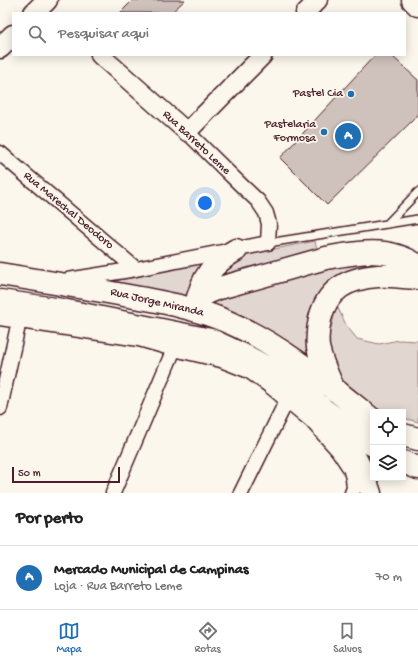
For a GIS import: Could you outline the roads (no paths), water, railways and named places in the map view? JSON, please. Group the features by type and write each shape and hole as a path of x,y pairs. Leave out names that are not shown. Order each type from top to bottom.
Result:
{"main road":[{"path":"413,0 418,5"},
{"path":"0,48 12,36"},
{"path":"211,340 204,331 200,321 198,304 203,282 211,269 222,258 236,250"},
{"path":"198,304 216,289 326,258 342,255 378,252 393,254 418,266"},
{"name":"Rua Jorge Miranda","path":"0,274 54,282 167,303 198,304 286,355 370,418"},
{"path":"334,391 321,358 318,345 318,327 322,310 330,295 345,284 369,277 389,276 418,278"},
{"name":"Rua Jorge Miranda","path":"0,301 62,310 211,340 282,376 324,410 372,445"},
{"path":"324,410 347,440 364,474 371,493"},
{"path":"406,436 418,439"},
{"path":"406,463 418,468"}],"street":[{"path":"306,12 318,0"},
{"name":"Rua Barreto Leme","path":"101,56 187,132 258,200 266,213 269,224 268,243"},
{"path":"187,132 263,56"},
{"name":"Rua Marechal Deodoro","path":"0,153 136,270"},
{"name":"Rua Jorge Miranda","path":"54,282 136,270 268,243"},
{"path":"0,318 139,340 221,360 249,371 288,400 312,421 338,450 350,468 354,488 352,493"},
{"path":"0,408 19,321"},
{"path":"113,493 174,349"},
{"path":"241,493 288,400"}],"lane":[{"path":"387,224 418,192"},
{"path":"268,243 418,219"}],"place":[{"name":"Pastel Cia","path":"351,94"},
{"name":"Pastelaria Formosa","path":"324,132"},
{"name":"Mercado Municipal de Campinas","path":"348,136"}]}
